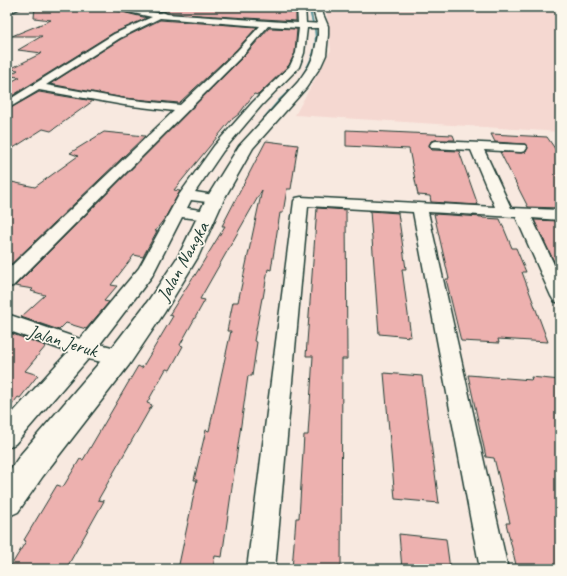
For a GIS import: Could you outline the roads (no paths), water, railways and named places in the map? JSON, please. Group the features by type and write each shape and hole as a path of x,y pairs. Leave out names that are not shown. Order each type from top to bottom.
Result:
{"street":[{"path":"114,7 160,16 266,24 313,23"},
{"path":"8,105 38,87 99,46 175,7"},
{"path":"301,7 313,23"},
{"path":"7,436 86,350 136,286 146,272 179,212 218,149 294,67 313,23"},
{"name":"Jalan Nangka","path":"7,501 32,465 156,307 188,257 210,207 247,146 278,108 302,84 315,66 320,55 323,35 313,23"},
{"path":"7,281 240,53 266,24"},
{"path":"38,87 124,102 182,109"},
{"path":"259,105 278,108"},
{"path":"436,145 521,148"},
{"path":"476,147 505,212"},
{"path":"189,195 210,207"},
{"path":"261,569 301,201 560,215"},
{"path":"179,212 210,207"},
{"path":"420,208 494,569"},
{"path":"522,213 560,296"},
{"name":"Jalan Jeruk","path":"7,322 86,350 118,357"}],"waterway":[{"path":"304,74 313,57 316,47 316,35 310,7"},
{"path":"262,121 279,101 298,83"}]}
